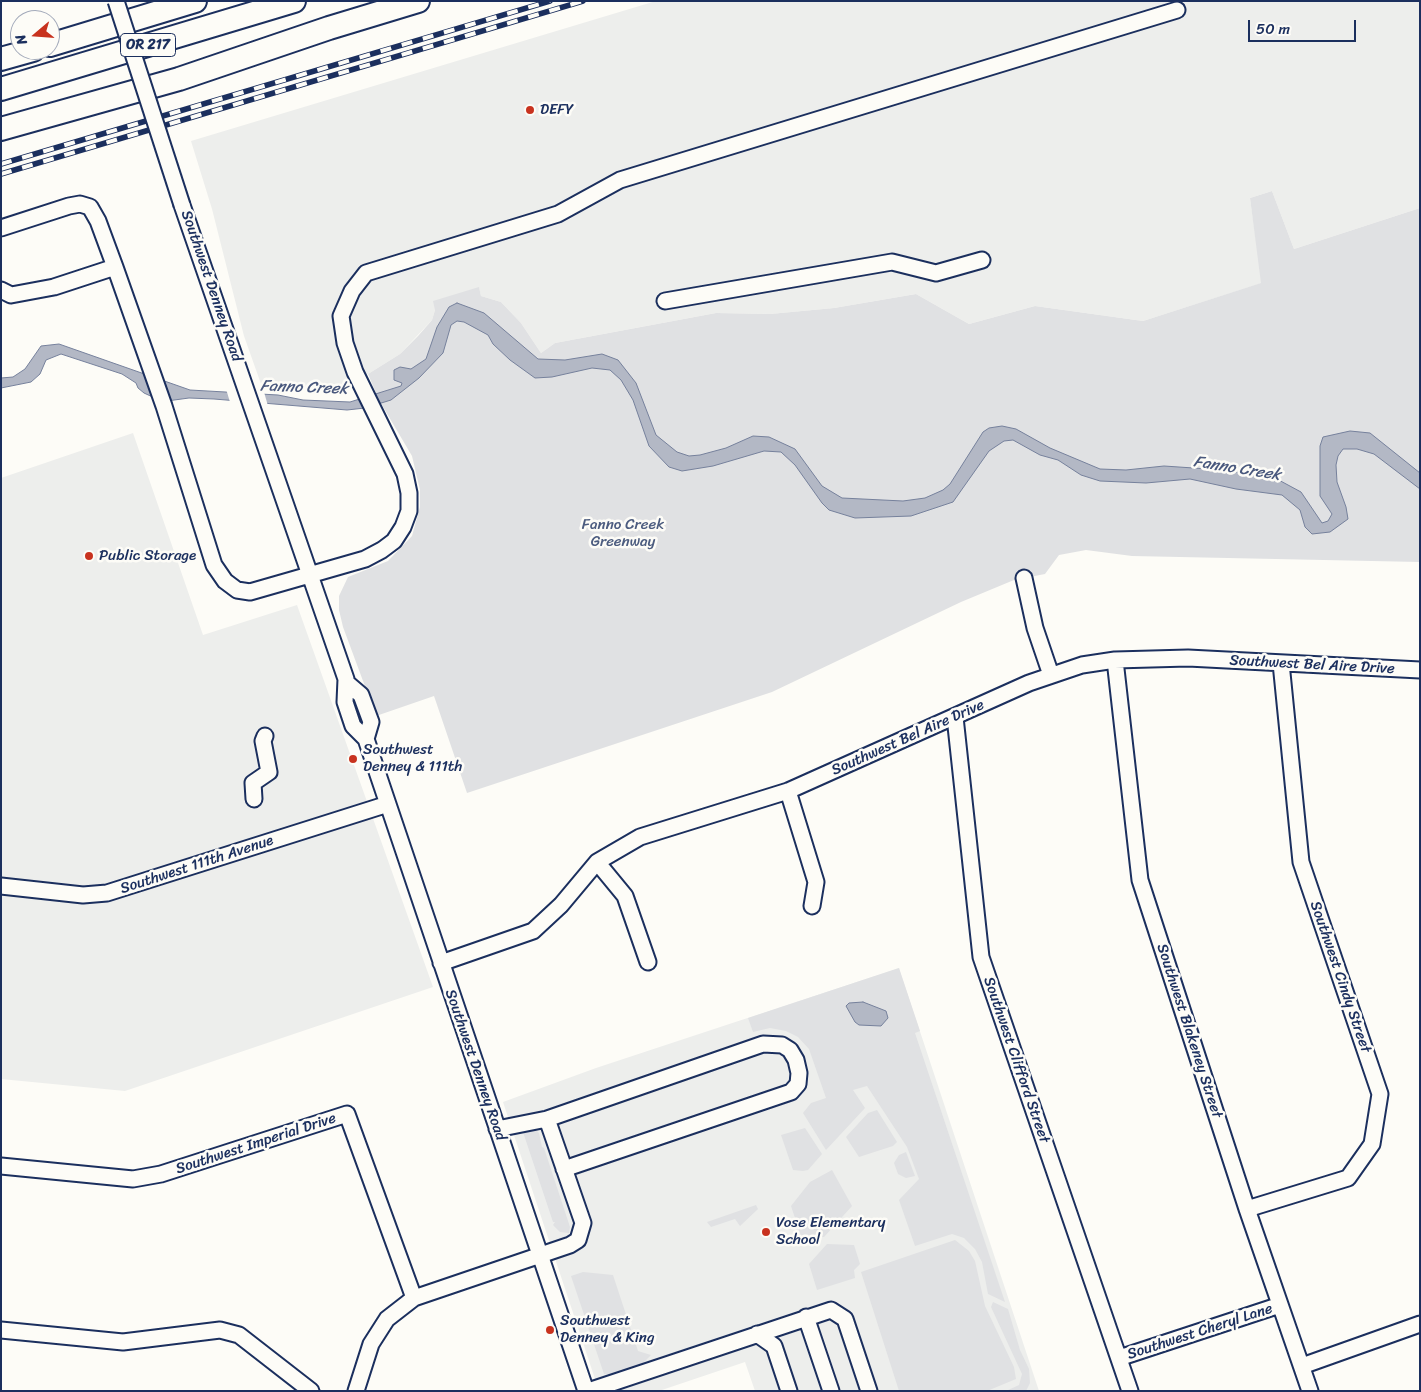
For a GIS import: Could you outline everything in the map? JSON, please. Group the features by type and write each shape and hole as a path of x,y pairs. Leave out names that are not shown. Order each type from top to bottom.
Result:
{"highway":[{"name":"OR 217","path":"60,42 195,1"},
{"name":"OR 217","path":"1,89 294,1"},
{"path":"1,129 145,89 329,28 418,1"}],"street":[{"name":"Southwest Denney Road","path":"116,1 182,205 233,347 347,683 361,696 370,722 366,739 587,1391"},
{"path":"1,228 80,204 90,207 98,221 117,272 164,406 214,565 224,581 237,590 250,592 365,559 394,541 403,527 409,511 409,493 405,474 355,372 345,343 341,316 352,291 366,273 558,214 620,180 1177,10"},
{"path":"665,300 892,262 936,273 982,260"},
{"path":"1,290 11,295 117,272"},
{"path":"1024,578 1035,628 1051,675"},
{"name":"Southwest Bel Aire Drive","path":"441,963 533,931 561,905 597,862 640,837 788,791 1051,675 1082,665 1115,660 1188,658 1420,670"},
{"name":"Southwest Blakeney Street","path":"1115,660 1140,880 1247,1209 1310,1391"},
{"name":"Southwest Cindy Street","path":"1247,1209 1348,1178 1372,1144 1380,1094 1301,862 1281,663"},
{"name":"Southwest Clifford Street","path":"955,717 981,957 1130,1391"},
{"path":"254,799 253,783 269,772 263,740 265,736"},
{"path":"788,791 816,882 812,906"},
{"name":"Southwest 111th Avenue","path":"1,886 81,894 107,893 388,804"},
{"path":"597,862 625,896 648,962"},
{"path":"497,1129 547,1119 763,1044 782,1044 790,1050 796,1060 799,1074 798,1084 790,1092 564,1169"},
{"name":"Southwest Imperial Drive","path":"1,1166 133,1179 161,1174 347,1114 414,1298"},
{"path":"356,1391 371,1344 387,1319 414,1298 540,1256 570,1245 578,1240 582,1232 583,1223 547,1119"},
{"name":"Southwest Cheryl Lane","path":"1119,1358 1280,1305"},
{"path":"587,1391 831,1310 845,1319 869,1391"},
{"path":"806,1317 831,1391"},
{"path":"1302,1366 1420,1324"},
{"path":"1,1330 123,1342 220,1330 239,1335 311,1391"},
{"path":"756,1334 774,1346 789,1391"}],"shaded area":[{"path":"656,1 1420,1 1420,208 1294,249 1272,191 1250,198 1262,283 1143,321 1035,306 969,324 916,294 834,308 770,314 716,313 555,343 541,353 521,323 501,302 481,296 479,288 435,310 432,320 400,354 368,374 342,386 320,389 261,384 244,336 212,209 191,141"},
{"path":"457,303 484,313 538,359 565,360 602,354 618,360 636,383 656,435 677,452 689,456 700,455 726,448 753,436 769,437 795,449 822,486 842,498 903,501 925,498 943,490 950,484 983,432 989,428 1002,426 1016,429 1050,448 1100,469 1126,470 1164,466 1223,470 1275,478 1301,492 1322,523 1328,521 1332,514 1320,496 1320,446 1323,437 1350,431 1370,433 1420,473 1420,489 1374,454 1357,449 1343,449 1338,456 1336,465 1337,482 1346,507 1348,519 1330,532 1312,534 1305,527 1300,510 1282,495 1236,489 1190,479 1146,483 1100,481 1081,475 1058,460 1040,455 1013,440 1004,441 989,451 953,502 911,516 855,518 829,510 795,465 781,452 764,451 713,466 682,471 669,467 649,446 633,400 621,380 610,370 592,368 552,377 535,378 510,360 493,344 488,335 464,322 457,321 451,325 443,353 419,378 391,400 365,408 347,410 189,398 167,401 144,393 138,388 136,383 122,374 61,354 46,360 40,374 31,382 1,388 1,378 13,377 25,369 41,346 59,344 190,390 278,395 303,400 350,402 401,386 402,383 394,380 394,370 400,367 411,369 426,359 437,327 449,307"},
{"path":"133,433 203,635 297,605 433,987 125,1091 1,1079 1,478"},
{"name":"Vose Elementary School","path":"899,968 1039,1391 755,1391 745,1362 659,1391 599,1391 503,1102 596,1068"},
{"path":"863,1002 886,1011 888,1018 881,1026 859,1025 855,1022 846,1006 849,1003"}],"green space":[{"name":"Fanno Creek Greenway","path":"1272,191 1294,249 1420,208 1420,562 1132,556 1086,550 1059,555 1045,574 1014,580 961,602 772,692 467,793 434,696 376,716 343,627 339,610 339,596 348,577 388,561 412,536 420,507 420,490 412,456 379,400 368,374 400,354 418,336 432,320 435,310 433,301 479,287 481,296 501,302 521,323 541,353 555,343 716,313 770,314 834,308 916,294 969,324 1035,306 1143,321 1261,283 1250,198"},
{"path":"899,968 920,1031 915,1033 1005,1302 988,1294 982,1262 975,1249 964,1238 952,1234 915,1246 899,1200 919,1179 907,1147 867,1086 853,1090 865,1108 826,1150 803,1113 811,1103 826,1098 809,1049 798,1037 786,1031 770,1028 753,1032 748,1018"},
{"path":"877,1110 897,1142 893,1146 859,1157 846,1137 868,1113"},
{"path":"805,1128 822,1154 808,1170 793,1170 781,1135"},
{"path":"536,1130 539,1133 542,1147 544,1148 570,1227 569,1233 560,1232 553,1225 555,1222 553,1222 523,1132"},
{"path":"906,1152 915,1176 906,1178 898,1174 894,1163 899,1155"},
{"path":"832,1170 852,1206 824,1237 801,1236 791,1206 810,1182"},
{"path":"756,1205 758,1209 740,1226 735,1219 711,1227 707,1222"},
{"path":"955,1240 969,1251 975,1261 985,1306 1014,1367 1016,1379 987,1391 899,1391 861,1272"},
{"path":"827,1244 854,1245 860,1264 854,1270 855,1278 817,1290 809,1264"},
{"path":"583,1272 613,1275 638,1351 651,1355 642,1364 623,1371 621,1369 621,1371 611,1374 604,1374 571,1276"},
{"path":"993,1302 1008,1309 1020,1350 1029,1369 1030,1383 1026,1391 1006,1391 1019,1385 1022,1374 991,1307"}],"pier":[{"path":"226,389 264,392 268,406 230,402"}],"railway":[{"path":"1,164 550,1"},
{"path":"1,174 583,1"}],"place":[{"name":"DEFY","path":"530,110"},
{"name":"Public Storage","path":"89,556"},
{"name":"Southwest Denney & 111th","path":"353,759"},
{"name":"Vose Elementary School","path":"766,1232"},
{"name":"Southwest Denney & King","path":"550,1330"}],"water label":[{"name":"Fanno Creek","path":"304,388"},
{"name":"Fanno Creek","path":"1237,469"}]}
